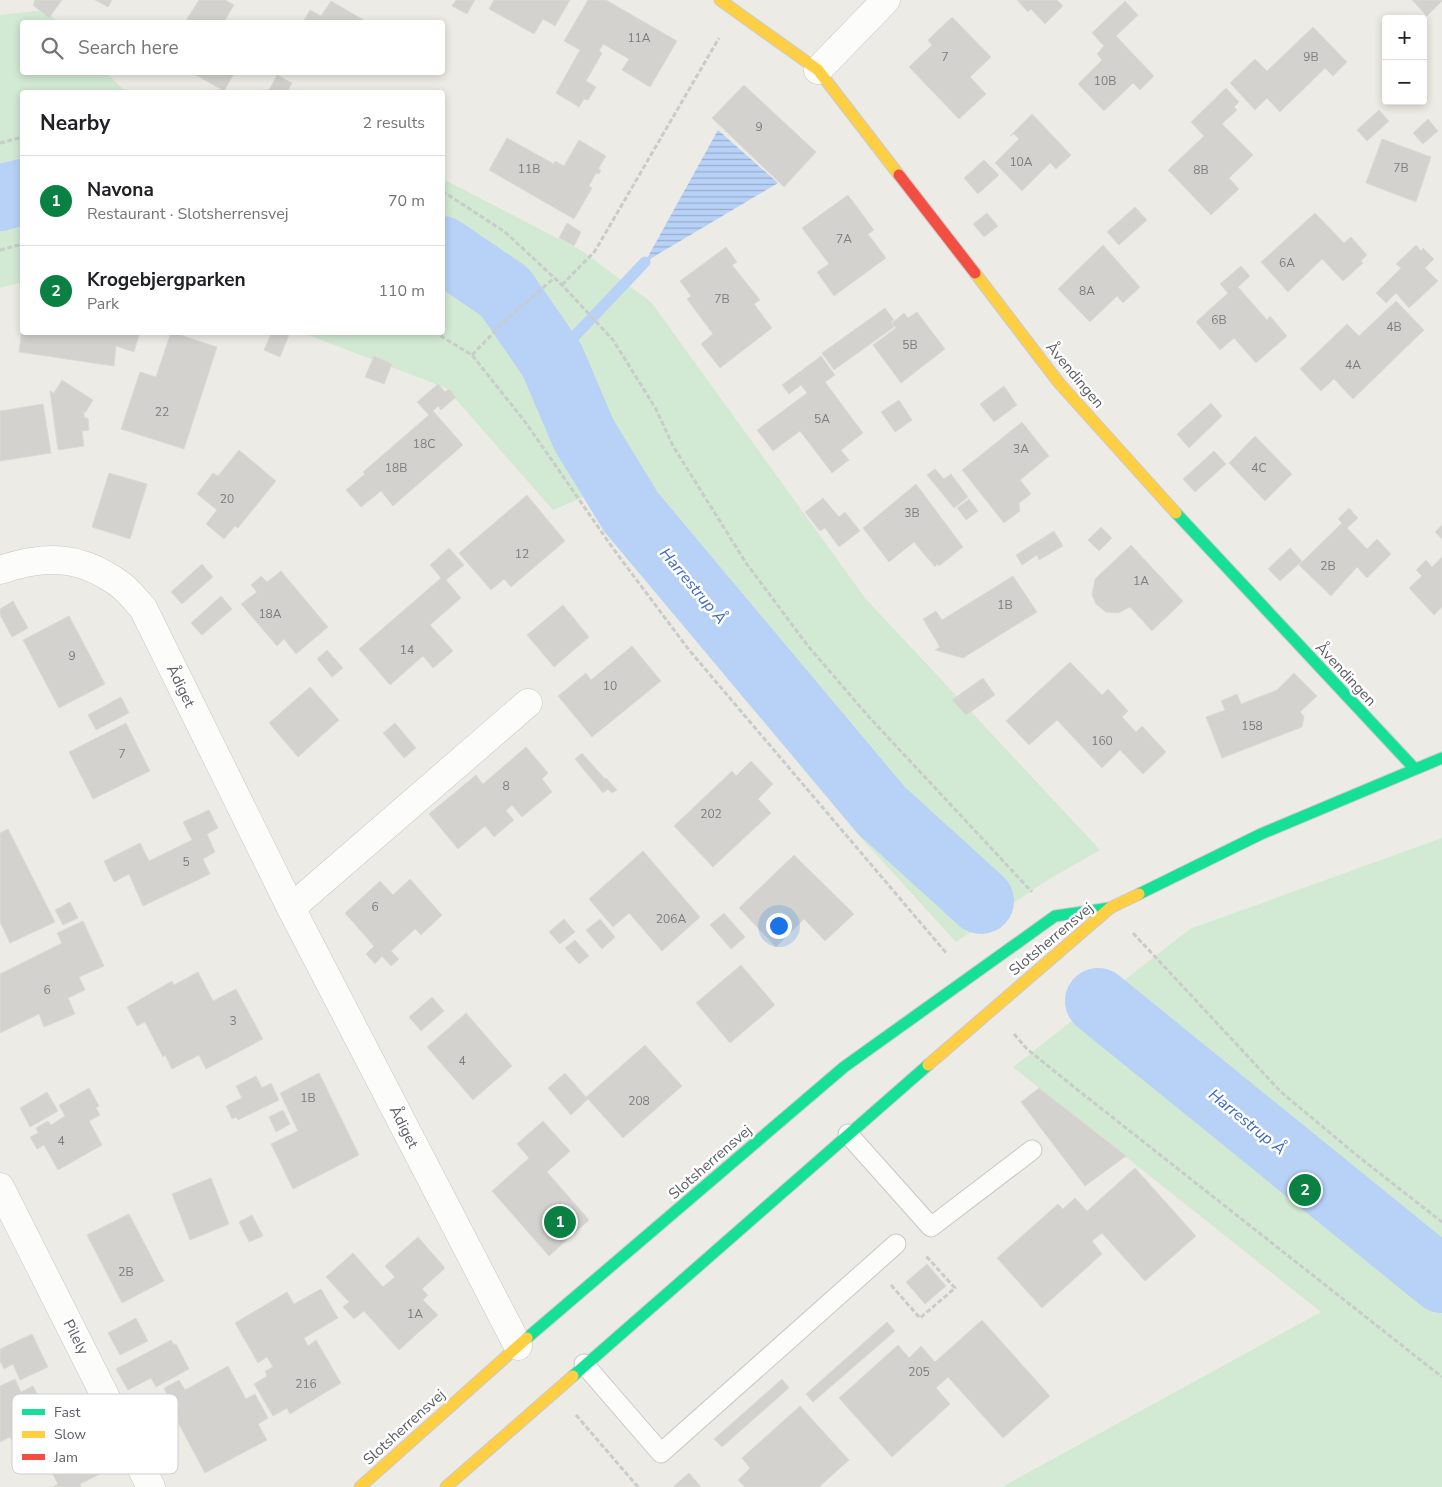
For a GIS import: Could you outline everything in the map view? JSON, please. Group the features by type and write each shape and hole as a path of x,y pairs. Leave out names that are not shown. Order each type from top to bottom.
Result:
{"street":[{"name":"Åvendingen","path":"720,0 818,70 1059,382 1213,554 1414,768"},
{"path":"818,70 886,0"},
{"name":"Ådiget","path":"0,570 27,561 57,559 90,567 120,584 143,608 291,908 518,1346"},
{"path":"291,908 528,702"},
{"name":"Slotsherrensvej","path":"446,1487 554,1390 992,1008 1110,908 1261,834 1414,768 1442,758"},
{"name":"Slotsherrensvej","path":"360,1487 518,1346 844,1067 1055,916 1110,908"},
{"name":"Pilely","path":"0,1187 104,1394"},
{"name":"Pilely","path":"144,1474 151,1487"}],"lane":[{"path":"848,1134 931,1227 1032,1150"},
{"path":"584,1364 661,1453 896,1244"}],"path":[{"path":"562,285 595,251 735,9"},
{"path":"0,143 20,138"},
{"path":"445,193 505,232 569,292 613,340 656,409 673,446 746,563 808,646 869,717 1055,916"},
{"path":"0,250 20,245"},
{"path":"472,355 506,320 554,278"},
{"path":"439,335 472,355 526,423 612,547 689,650 967,978"},
{"path":"1110,908 1281,1092 1360,1158 1442,1222"},
{"path":"992,1008 1027,1049 1442,1377"},
{"path":"554,1390 638,1487"}],"green space":[{"path":"45,10 56,20 20,20 20,75 108,75 124,90 20,90 20,283 0,288 0,15"},
{"path":"445,180 582,251 651,302 865,598 1100,850 1046,881 956,942 862,839 740,693 588,495 553,510 446,388 308,335 445,335"},
{"path":"1442,838 1442,1487 1002,1487 1321,1312 1013,1067 1190,929"}],"water":[{"path":"718,130 778,183 645,262"}],"building":[{"path":"35,0 62,0 49,18 33,5"},
{"path":"95,0 112,0 108,7"},
{"path":"199,0 225,0 234,5 225,20 186,20"},
{"path":"456,0 475,0 467,14 452,6"},
{"path":"494,0 570,0 555,26 543,19 534,34 489,9"},
{"path":"588,0 606,0 677,41 650,87 622,70 629,59 603,44 599,51 602,53 586,81 596,87 588,100 584,99 579,107 556,93 580,50 564,41"},
{"path":"1017,0 1057,0 1063,6 1045,24 1031,9 1028,12"},
{"path":"1412,0 1442,0 1427,16"},
{"path":"331,1 364,20 304,20 310,10 321,16"},
{"path":"1125,1 1138,15 1116,36 1154,76 1140,90 1133,83 1104,111 1078,84 1102,60 1097,54 1104,46 1092,33"},
{"path":"952,17 991,57 970,77 986,94 959,119 909,67 932,45 928,40"},
{"path":"1313,27 1347,62 1333,76 1325,68 1280,112 1267,98 1255,110 1230,83 1255,59 1267,71"},
{"path":"196,75 233,75 225,90"},
{"path":"277,75 292,83 288,90 269,90"},
{"path":"744,85 816,152 784,187 712,118"},
{"path":"1226,88 1239,102 1234,107 1237,110 1222,124 1253,155 1229,178 1239,189 1211,215 1168,170 1204,136 1191,122"},
{"path":"1379,110 1389,121 1367,141 1357,130"},
{"path":"1032,114 1071,155 1056,169 1050,163 1022,191 995,163 1019,139 1014,134 1010,136"},
{"path":"1428,119 1438,131 1423,144 1413,133"},
{"path":"507,138 554,164 555,161 564,166 579,140 606,156 598,169 601,170 599,174 596,173 589,186 592,188 574,219 489,170"},
{"path":"1382,139 1431,157 1416,202 1366,183"},
{"path":"984,160 999,175 978,194 964,178"},
{"path":"848,195 874,230 868,234 886,258 834,296 817,272 829,264 802,228"},
{"path":"1135,207 1147,220 1119,245 1107,232"},
{"path":"987,213 998,226 984,237 973,224"},
{"path":"1315,213 1344,243 1351,237 1367,255 1361,261 1363,263 1343,281 1322,259 1288,292 1261,262"},
{"path":"567,223 581,232 574,246 559,238"},
{"path":"1103,245 1140,287 1123,303 1117,296 1090,322 1058,289"},
{"path":"1416,245 1421,251 1423,248 1434,259 1425,268 1438,281 1409,308 1396,293 1386,303 1376,293 1401,268 1396,264"},
{"path":"726,247 737,262 732,265 760,300 754,304 772,328 720,368 701,344 713,334 687,299 691,296 680,281"},
{"path":"1241,266 1250,276 1238,287 1267,320 1270,316 1287,336 1256,363 1234,338 1220,350 1196,322 1228,293 1220,284"},
{"path":"1396,301 1424,330 1353,399 1334,379 1321,391 1300,369 1347,324 1359,336"},
{"path":"885,308 894,320 891,322 894,327 834,370 822,353"},
{"path":"917,312 945,349 901,383 873,345 896,328 892,323 904,313 908,318"},
{"path":"21,335 139,335 134,352 116,346 114,366 19,352"},
{"path":"170,335 180,335 217,347 184,449 121,429 140,372 156,377"},
{"path":"271,335 289,335 280,357 264,350"},
{"path":"374,356 392,364 384,384 365,377"},
{"path":"821,356 835,375 825,382 863,433 841,450 849,460 832,473 800,431 773,451 757,430 807,393 801,385 789,394 782,385"},
{"path":"62,380 93,400 85,413 83,411 85,418 88,418 89,430 82,431 84,446 58,450 50,391 54,393"},
{"path":"438,384 445,392 449,389 456,397 441,410 438,406 433,411 463,445 393,506 381,491 361,507 346,490 365,474 363,472 429,415 417,402"},
{"path":"1004,386 1017,405 994,422 980,404"},
{"path":"899,400 912,420 895,432 881,412"},
{"path":"1211,403 1222,416 1189,448 1177,434"},
{"path":"43,404 51,453 0,461 0,411"},
{"path":"1022,422 1049,456 1020,480 1031,494 1019,503 1020,511 1004,523 962,470"},
{"path":"1255,436 1292,474 1265,501 1229,463"},
{"path":"239,450 276,481 238,528 235,526 224,539 206,524 217,510 197,494 213,473 218,476"},
{"path":"1214,451 1226,464 1195,492 1183,479"},
{"path":"935,469 944,479 951,474 968,497 954,508 927,475"},
{"path":"109,473 147,484 130,539 92,527"},
{"path":"916,484 963,547 939,566 937,564 935,567 914,542 889,562 863,528"},
{"path":"527,495 565,541 511,587 504,579 491,590 459,553"},
{"path":"823,498 839,517 845,512 860,531 839,547 825,528 820,531 805,512"},
{"path":"969,499 978,511 966,520 957,508"},
{"path":"1349,508 1358,518 1347,528 1367,549 1377,539 1391,554 1367,578 1357,567 1331,596 1299,565 1342,523 1338,519"},
{"path":"1442,525 1442,539 1435,532"},
{"path":"1101,527 1112,538 1099,551 1088,540"},
{"path":"1054,531 1063,546 1039,560 1037,555 1022,565 1016,555"},
{"path":"1131,545 1183,601 1152,631 1130,607 1118,613 1106,612 1096,604 1092,595 1095,579"},
{"path":"449,548 464,565 446,580 461,598 430,625 453,651 433,668 423,656 390,685 359,649 441,578 430,565"},
{"path":"1290,548 1302,561 1280,581 1268,569"},
{"path":"1442,557 1442,607 1434,615 1409,588 1422,576 1416,570 1426,560 1432,567"},
{"path":"202,564 213,577 182,604 171,592"},
{"path":"281,571 328,627 296,654 284,639 277,646 241,604 257,592 251,585 261,576 267,582"},
{"path":"1013,576 1037,612 963,658 935,650 940,647 923,619 936,611 942,620"},
{"path":"221,596 232,609 202,635 191,623"},
{"path":"13,601 28,628 12,637 0,615 0,609"},
{"path":"563,605 589,637 554,667 527,635"},
{"path":"69,616 105,684 59,708 23,640"},
{"path":"632,646 661,681 592,737 558,696 586,673 591,680"},
{"path":"327,650 343,668 332,677 317,659"},
{"path":"1070,662 1102,695 1108,689 1128,711 1122,717 1136,732 1142,726 1166,752 1143,774 1120,750 1102,768 1057,720 1029,745 1006,721"},
{"path":"1294,673 1317,696 1300,712 1304,716 1302,727 1222,758 1206,717 1225,710 1221,701 1237,694 1241,704 1277,690"},
{"path":"983,678 995,695 966,715 952,700"},
{"path":"310,687 339,720 298,757 269,723"},
{"path":"121,697 129,713 96,730 88,715"},
{"path":"126,723 150,771 93,799 69,752"},
{"path":"395,723 416,748 404,758 383,733"},
{"path":"526,747 548,773 542,779 552,792 522,817 512,805 506,811 514,820 494,837 485,826 458,849 429,814 476,775 483,784"},
{"path":"582,753 617,790 612,793 608,789 603,793 575,759"},
{"path":"751,761 773,784 758,799 771,813 713,867 674,826 732,771 736,776"},
{"path":"209,810 218,828 207,834 215,852 203,859 210,874 143,906 129,874 114,882 104,861 140,843 149,861 192,840 183,822"},
{"path":"8,829 55,922 10,943 0,922 0,833"},
{"path":"643,851 700,917 662,951 629,913 613,927 589,899"},
{"path":"794,855 854,914 825,941 804,919 776,947 739,908"},
{"path":"410,879 442,915 421,935 415,929 391,951 399,959 391,966 382,956 375,964 366,954 374,946 345,913 380,881 393,895"},
{"path":"70,902 78,918 63,925 55,910"},
{"path":"724,913 745,937 731,949 710,925"},
{"path":"564,919 575,932 560,944 549,932"},
{"path":"600,919 615,937 602,949 586,930"},
{"path":"83,921 104,966 79,977 85,990 68,998 75,1014 44,1027 39,1014 0,1033 0,974 62,943 57,933"},
{"path":"575,940 589,956 579,964 565,948"},
{"path":"741,965 775,1005 730,1043 696,1003"},
{"path":"198,972 213,1001 236,989 263,1039 206,1069 199,1055 172,1069 165,1055 163,1057 145,1022 137,1026 127,1007 172,981 174,985"},
{"path":"432,997 444,1011 421,1031 409,1017"},
{"path":"466,1013 512,1066 473,1100 427,1047"},
{"path":"645,1045 682,1086 623,1138 588,1099 571,1115 548,1088 565,1073 586,1097"},
{"path":"319,1073 359,1155 293,1189 271,1144 298,1131 280,1093"},
{"path":"256,1076 262,1088 271,1083 279,1100 238,1120 236,1117 232,1119 226,1106 242,1098 236,1086"},
{"path":"89,1088 99,1106 96,1108 100,1115 89,1121 102,1145 58,1170 44,1145 37,1149 30,1137 38,1133 36,1128 48,1121 51,1125 65,1116 59,1105"},
{"path":"1039,1088 1126,1156 1085,1186 1021,1102"},
{"path":"47,1092 58,1111 30,1127 20,1108"},
{"path":"283,1110 290,1124 276,1132 269,1117"},
{"path":"543,1121 570,1151 547,1172 589,1220 549,1256 492,1191 529,1158 517,1144"},
{"path":"1135,1168 1196,1236 1145,1281 1102,1233 1092,1241 1102,1254 1042,1308 997,1258 1058,1204 1063,1209 1075,1198 1087,1211"},
{"path":"211,1178 229,1224 190,1240 172,1194"},
{"path":"129,1214 164,1281 122,1303 87,1235"},
{"path":"252,1215 263,1236 249,1242 239,1222"},
{"path":"418,1237 445,1268 422,1289 428,1295 423,1300 438,1315 399,1350 364,1311 354,1319 343,1307 349,1302 326,1277 353,1253 383,1287 395,1277 385,1266"},
{"path":"927,1264 946,1286 925,1304 906,1282"},
{"path":"321,1289 338,1318 304,1338 308,1346 316,1340 341,1383 290,1414 287,1408 273,1416 254,1384 267,1376 265,1371 273,1367 267,1357 258,1363 235,1323 287,1292 294,1304"},
{"path":"136,1318 148,1341 120,1355 108,1333"},
{"path":"982,1320 1050,1396 1003,1438 948,1377 936,1388 950,1404 892,1457 839,1398 898,1345 909,1358 921,1346 935,1362"},
{"path":"887,1322 895,1331 813,1402 806,1394"},
{"path":"32,1334 48,1367 20,1380 13,1364 4,1369 0,1361 0,1349"},
{"path":"171,1340 174,1345 176,1344 189,1369 156,1387 151,1378 128,1390 116,1369"},
{"path":"228,1366 246,1399 255,1394 268,1418 258,1424 267,1440 205,1473 178,1422 178,1394 167,1394 164,1388 179,1380 185,1390"},
{"path":"15,1379 21,1392 33,1386 37,1394 12,1394 12,1441 10,1437 0,1442 0,1386"},
{"path":"782,1379 789,1388 722,1447 714,1439"},
{"path":"800,1406 849,1460 819,1487 745,1487 738,1480 750,1468 742,1458"},
{"path":"689,1473 701,1487 673,1487"},
{"path":"53,1474 100,1474 80,1484 81,1487 52,1487 58,1484"}],"waterway":[{"name":"Harrestrup Å","path":"0,198 20,193"},
{"name":"Harrestrup Å","path":"445,251 505,292 552,360 584,435 631,512 881,810 981,901"},
{"path":"552,360 645,262"},
{"name":"Harrestrup Å","path":"1098,1001 1442,1280"}],"traffic: fast":[{"path":"1176,513 1414,768"},
{"path":"1139,894 1261,834 1442,758"},
{"path":"527,1338 844,1067 1055,916 1110,908"},
{"path":"573,1376 928,1065"}],"traffic: slow":[{"path":"720,0 818,70 899,175"},
{"path":"975,273 1059,383 1176,513"},
{"path":"928,1065 1110,908 1139,894"},
{"path":"360,1487 527,1338"},
{"path":"446,1487 573,1376"}],"traffic: jam":[{"path":"899,175 975,273"}],"place":[{"name":"Krogebjergparken","path":"1305,1190"},
{"name":"Navona","path":"560,1222"}]}
